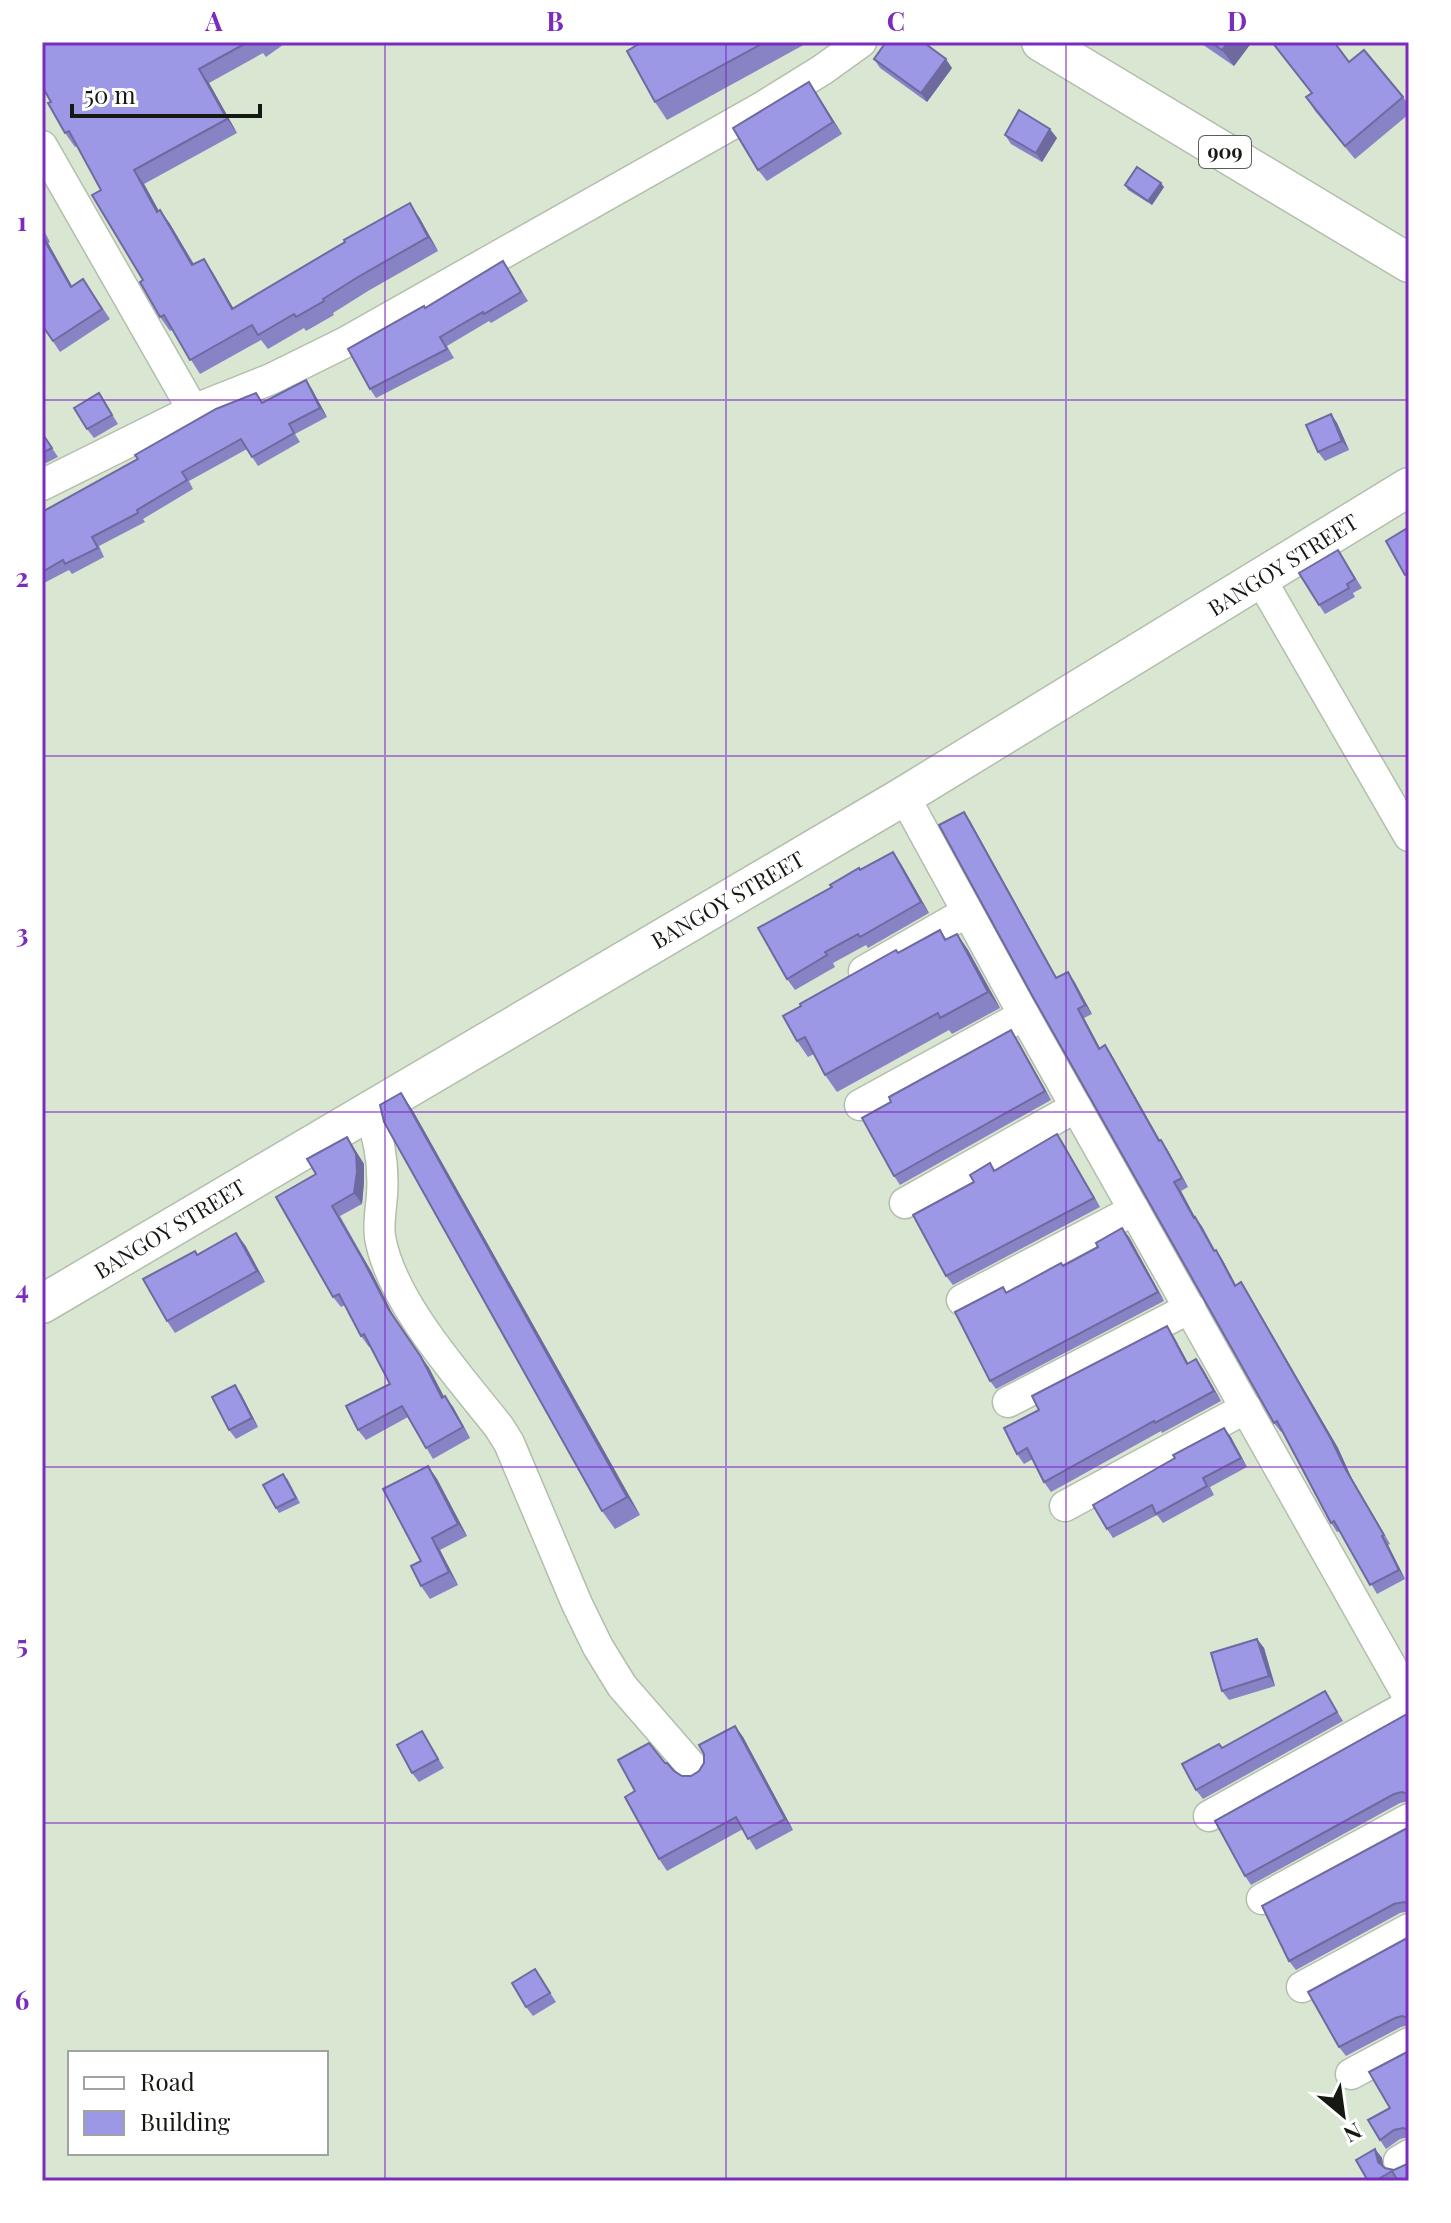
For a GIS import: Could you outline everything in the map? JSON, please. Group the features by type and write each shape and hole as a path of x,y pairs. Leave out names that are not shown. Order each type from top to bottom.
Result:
{"main road":[{"name":"909","path":"1054,46 1409,263"},
{"name":"BANGOY STREET","path":"42,1304 904,796 1409,487"}],"street":[{"path":"42,485 193,410 271,379 344,343 764,106 861,42"},
{"path":"42,146 193,410"},
{"path":"1260,578 1409,836"},
{"path":"904,796 1409,1698"},
{"path":"846,981 967,912"},
{"path":"860,1105 1024,1015"},
{"path":"905,1203 1076,1107"},
{"path":"369,1111 383,1168 379,1233 383,1254 403,1297 429,1337 509,1443 577,1604 622,1686 695,1770"},
{"path":"962,1300 1134,1210"},
{"path":"1008,1402 1190,1308"},
{"path":"1065,1506 1246,1408"},
{"path":"1209,1816 1409,1705"},
{"path":"1262,1899 1409,1819"},
{"path":"1302,1987 1409,1929"},
{"path":"1351,2074 1409,2043"}],"building":[{"path":"42,42 248,42 199,69 227,119 134,170 192,265 204,259 232,309 410,203 428,237 296,317 294,314 258,335 252,325 190,360 140,282 143,280 92,195 101,190 69,131 65,133 48,103 51,102 42,86"},
{"path":"642,42 765,42 655,102 627,51"},
{"path":"886,42 923,42 946,59 921,93 874,59"},
{"path":"1211,42 1228,42 1222,50"},
{"path":"1272,42 1334,42 1349,62 1364,50 1403,97 1345,146 1306,97 1312,93"},
{"path":"809,82 833,122 758,170 733,128"},
{"path":"1019,110 1050,129 1036,153 1005,135"},
{"path":"1137,167 1161,183 1148,201 1125,185"},
{"path":"42,236 71,287 83,279 102,309 53,341 42,325"},
{"path":"503,261 521,292 440,337 447,349 370,389 348,349"},
{"path":"306,380 320,408 289,424 294,433 252,457 241,439 182,472 187,480 137,510 138,513 92,537 98,548 65,564 63,560 42,572 42,512 138,459 135,455 216,409 256,393 262,403"},
{"path":"99,393 112,415 87,429 74,408"},
{"path":"1331,414 1342,441 1318,452 1306,425"},
{"path":"42,433 52,448 42,453"},
{"path":"1409,527 1409,573 1405,575 1386,541"},
{"path":"1338,550 1355,579 1347,584 1349,588 1319,605 1299,573"},
{"path":"964,812 1056,978 1068,972 1085,1005 1078,1009 1099,1049 1105,1045 1161,1140 1182,1178 1174,1182 1235,1286 1241,1282 1384,1535 1399,1570 1370,1585 1334,1521 1331,1523 1277,1421 1274,1423 939,825"},
{"path":"893,852 921,902 860,937 858,934 825,952 827,955 787,979 758,928 832,887 830,885 859,868"},
{"path":"940,930 945,940 957,934 988,992 940,1018 938,1013 825,1075 805,1037 797,1041 783,1016 896,950 898,953"},
{"path":"1011,1030 1045,1091 894,1176 862,1118 891,1102 889,1097"},
{"path":"401,1093 627,1497 602,1511 384,1122 380,1105"},
{"path":"1057,1134 1094,1198 946,1276 913,1215 974,1182 970,1175 990,1163 994,1171"},
{"path":"347,1137 356,1154 354,1193 332,1206 389,1310 463,1427 426,1448 402,1406 358,1430 346,1406 390,1384 364,1334 361,1336 339,1294 333,1297 276,1197 316,1174 307,1159"},
{"path":"1122,1228 1158,1292 990,1381 955,1312 1003,1287 1006,1293 1061,1263 1063,1266 1098,1247 1096,1243"},
{"path":"236,1233 257,1271 167,1321 143,1279 195,1251 197,1255"},
{"path":"1167,1326 1187,1364 1196,1359 1214,1391 1044,1482 1027,1448 1017,1454 1004,1428 1039,1410 1032,1396"},
{"path":"235,1385 252,1418 229,1430 212,1397"},
{"path":"1224,1428 1241,1458 1203,1478 1207,1486 1156,1514 1152,1505 1107,1529 1093,1505 1175,1458 1173,1455"},
{"path":"428,1466 458,1524 432,1538 449,1572 421,1586 411,1566 421,1561 383,1489"},
{"path":"283,1474 296,1498 276,1508 263,1485"},
{"path":"1257,1639 1269,1676 1222,1691 1211,1653"},
{"path":"1325,1691 1337,1712 1196,1790 1182,1764 1219,1744 1222,1748"},
{"path":"1409,1713 1409,1794 1394,1794 1245,1876 1215,1821"},
{"path":"735,1726 785,1819 748,1839 736,1817 659,1859 625,1797 635,1791 618,1760 649,1743 674,1771 682,1776 691,1776 704,1763 704,1754 699,1745"},
{"path":"422,1731 438,1759 412,1773 397,1745"},
{"path":"1409,1827 1409,1904 1394,1904 1289,1961 1262,1906"},
{"path":"1409,1937 1409,2018 1395,2018 1339,2047 1308,1992"},
{"path":"535,1969 550,1993 526,2007 512,1983"},
{"path":"1409,2051 1409,2130 1394,2130 1380,2140 1368,2120 1390,2108 1369,2072"},
{"path":"1375,2149 1378,2162 1385,2168 1394,2170 1409,2163 1409,2181 1398,2181 1392,2171 1375,2181 1368,2181 1356,2160"}]}
